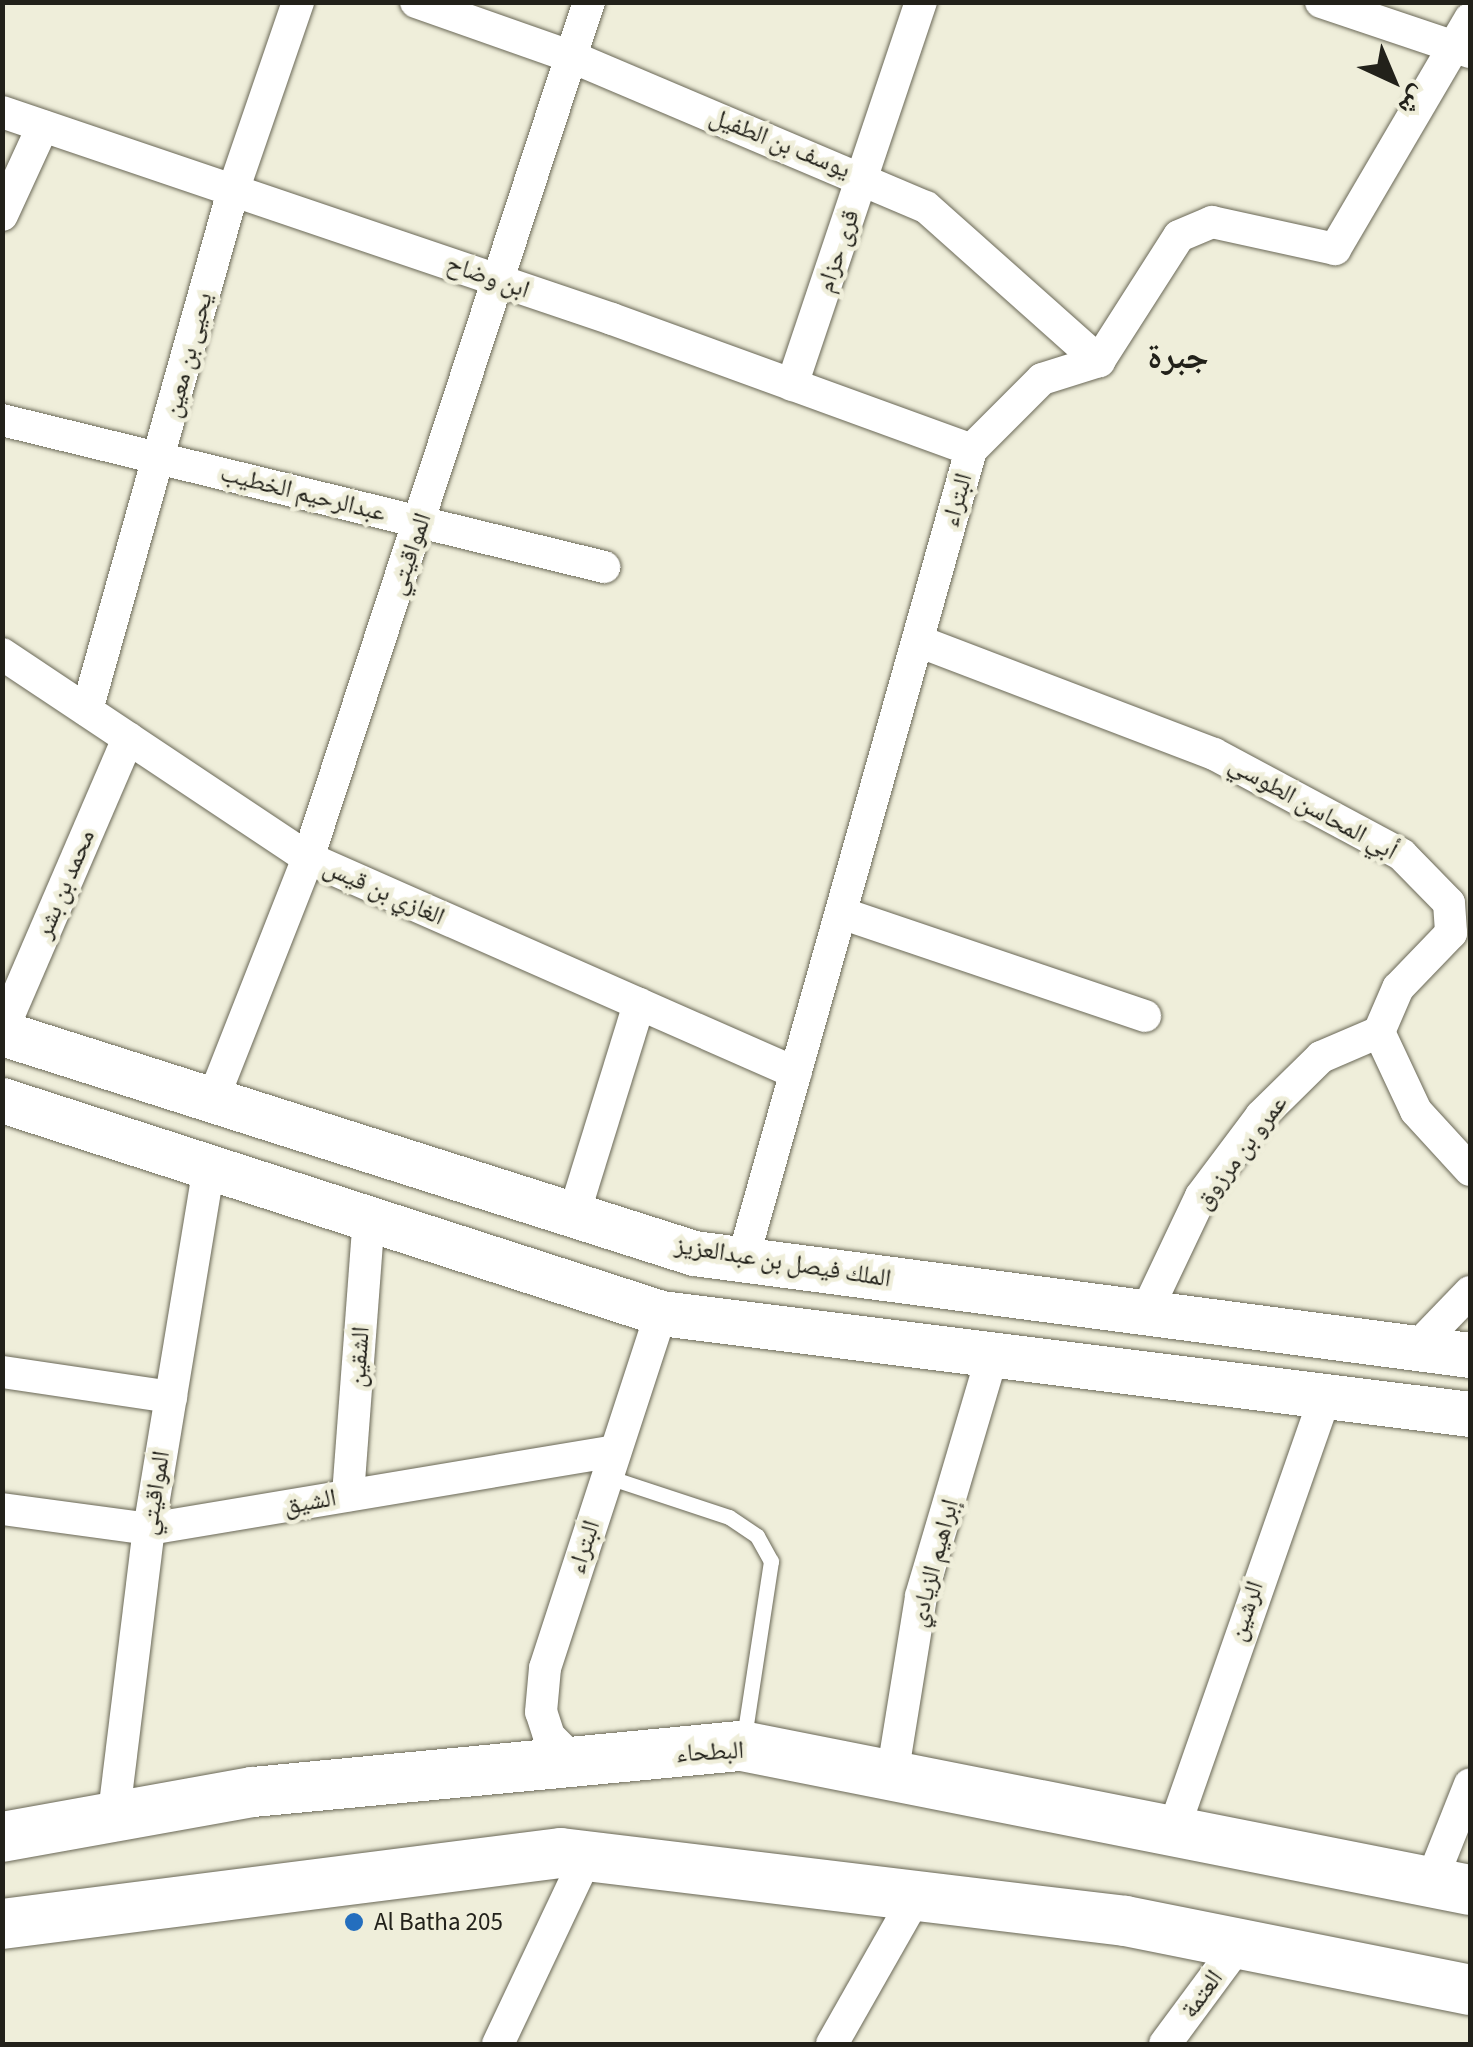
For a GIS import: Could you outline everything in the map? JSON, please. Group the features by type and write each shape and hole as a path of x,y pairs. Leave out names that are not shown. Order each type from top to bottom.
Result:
{"main road":[{"name":"البطحاء","path":"2,1837 112,1821 253,1792 742,1746 1451,1886"},
{"path":"2,1924 561,1853 1125,1921 1470,1990"}],"street":[{"name":"يحيى بن معين","path":"87,710 233,190 298,2"},
{"name":"يوسف بن الطفيل","path":"416,2 572,57 926,207 1099,361"},
{"name":"المواقيتي","path":"213,1099 308,858 502,282 589,2"},
{"name":"قرى حزام","path":"792,385 921,2"},
{"path":"1099,361 1178,236 1212,222 1335,249 1466,39 1321,2"},
{"name":"ابن وضاح","path":"2,112 502,282 972,450"},
{"path":"2,215 44,126"},
{"name":"البتراء","path":"743,1259 972,450 1042,379 1099,361"},
{"name":"عبدالرحيم الخطيب","path":"2,420 604,567"},
{"name":"أبي المحاسن الطوسي","path":"918,640 1214,754 1402,855 1449,903 1451,933 1398,988 1379,1032"},
{"name":"الغازي بن قيس","path":"2,654 308,858 796,1073"},
{"name":"محمد بن بشر","path":"2,1032 128,738"},
{"path":"840,912 1145,1016"},
{"path":"574,1214 639,1004"},
{"name":"الملك فيصل بن عبدالعزيز","path":"2,1032 694,1253 1470,1355"},
{"path":"1379,1032 1416,1111 1470,1170"},
{"name":"عمرو بن مرزوق","path":"1146,1312 1201,1196 1262,1116 1321,1057 1379,1032"},
{"path":"3,1102 661,1312 1470,1414"},
{"name":"المواقيتي","path":"112,1821 149,1529 209,1167"},
{"name":"الشقين","path":"348,1495 370,1218"},
{"path":"1416,1348 1470,1292"},
{"name":"البتراء","path":"591,1761 565,1752 549,1736 541,1712 544,1668 661,1312"},
{"name":"إبراهيم الزيادي","path":"892,1776 920,1596 993,1353"},
{"path":"2,1372 171,1397"},
{"name":"الرشين","path":"1174,1831 1326,1394"},
{"name":"الشيق","path":"2,1510 149,1529 348,1495 612,1464"},
{"path":"1451,1886 1470,1784"},
{"path":"498,2044 588,1856"},
{"path":"832,2044 916,1896"},
{"name":"العتمة","path":"1164,2044 1239,1944"}],"lane":[{"path":"612,1464 729,1517 757,1536 770,1561 742,1746"}],"place":[{"name":"Al Batha 205","path":"354,1922"}],"district":[{"name":"جبرة","path":"1178,357"}]}
